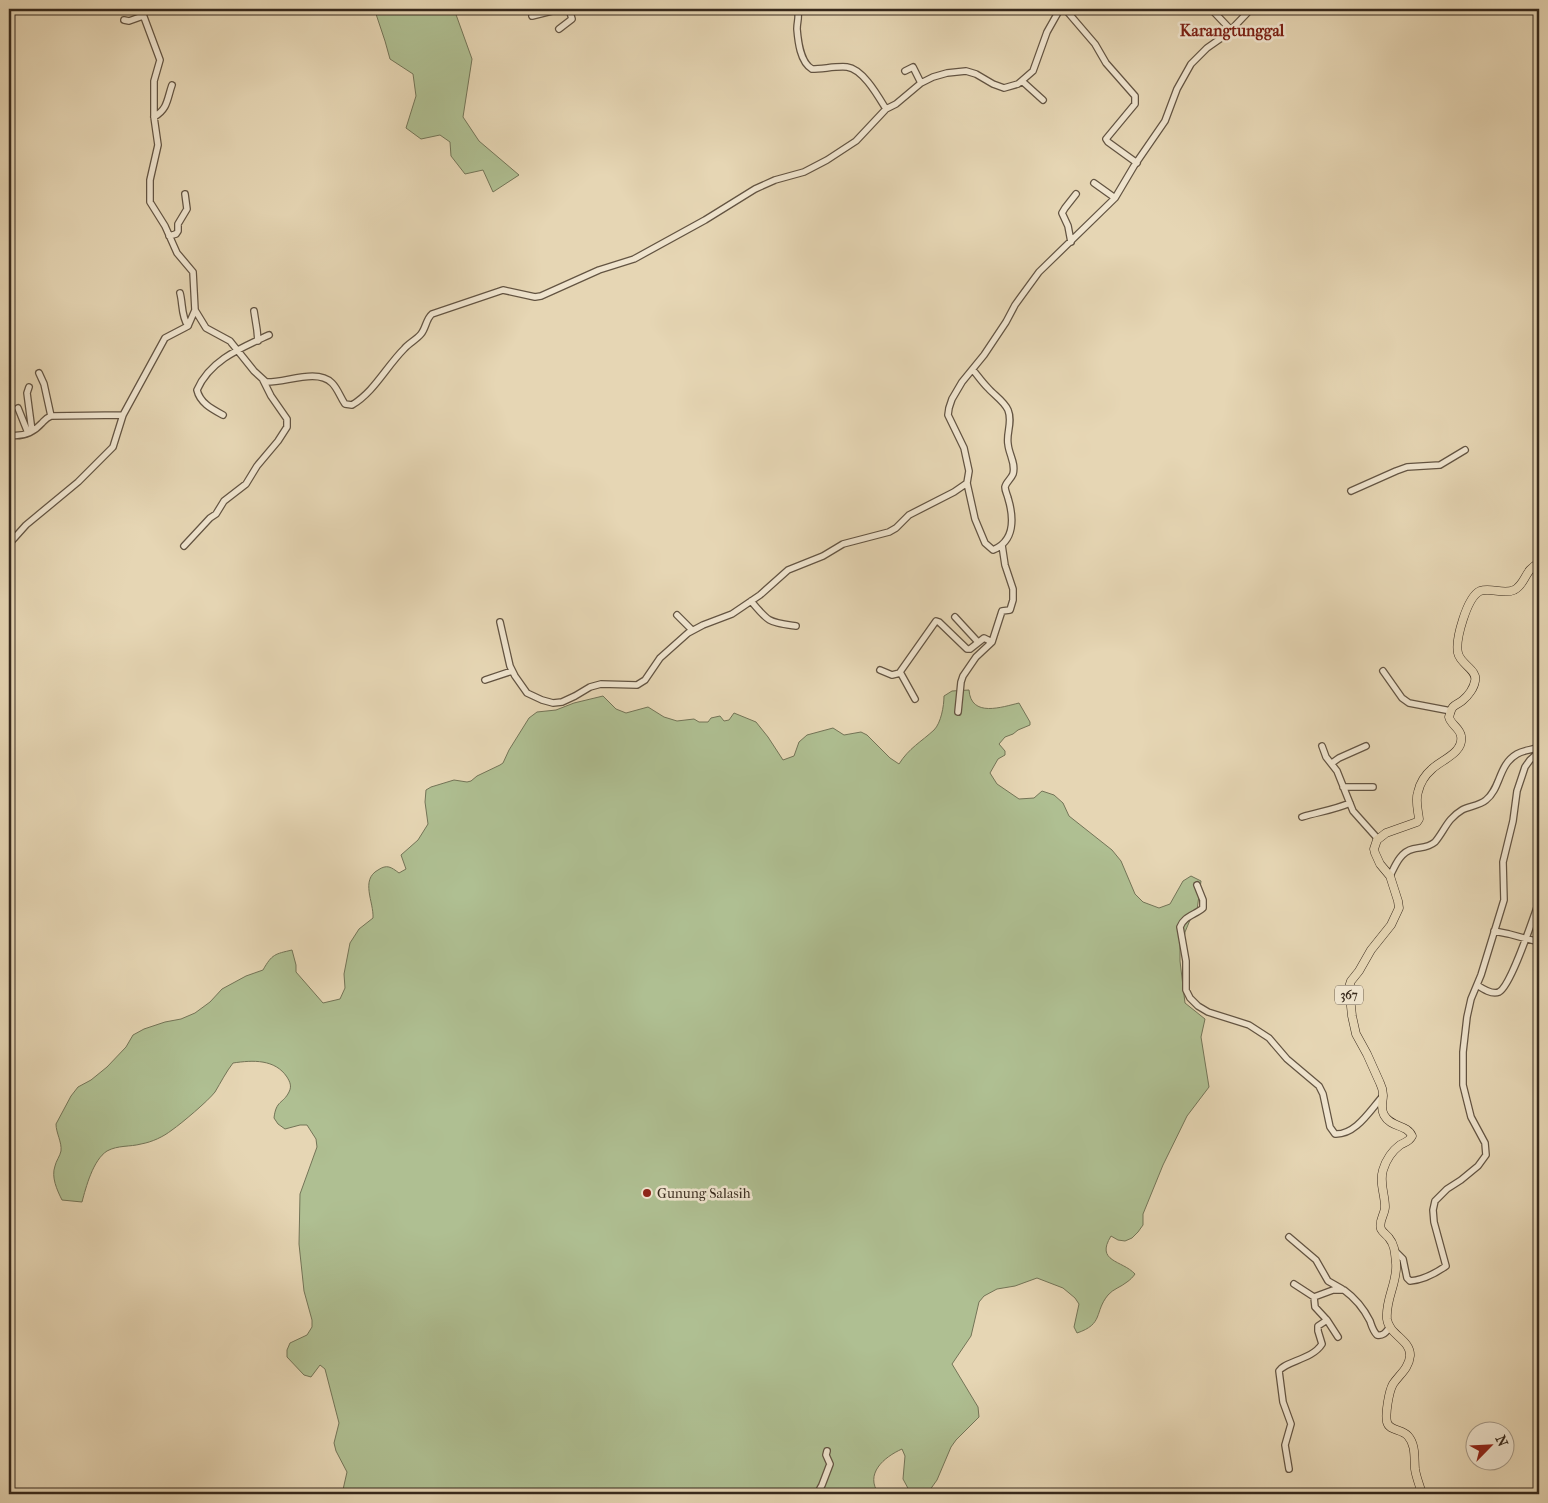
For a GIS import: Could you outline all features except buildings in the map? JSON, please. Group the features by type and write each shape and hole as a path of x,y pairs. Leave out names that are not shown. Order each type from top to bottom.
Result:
{"main road":[{"path":"1378,838 1401,827 1415,824 1418,821 1417,793 1423,779 1433,767 1453,754 1461,742 1460,732 1449,718 1455,705 1466,697 1476,680 1473,672 1460,658 1458,651 1458,640 1469,602 1482,590 1506,592 1514,590 1521,584 1530,569 1539,563"},
{"name":"367","path":"1378,838 1375,853 1380,864 1390,876 1398,901 1397,914 1391,925 1371,950 1349,987 1356,1034 1380,1083 1383,1096 1382,1110 1385,1117 1393,1124 1408,1130 1412,1136 1409,1141 1397,1148 1389,1157 1381,1177 1385,1208 1381,1229 1392,1243 1395,1251"},
{"path":"1395,1251 1396,1275 1387,1308 1387,1318 1390,1327 1408,1346 1410,1354 1408,1365 1391,1388 1387,1423 1390,1428 1406,1435 1412,1443 1416,1474 1422,1494"}],"street":[{"path":"9,544 26,525 78,482 113,447 123,415 165,338 188,326 195,310 193,272 177,253 150,202 150,180 158,145 154,117 154,80 160,60 141,9"},
{"path":"532,16 560,9"},
{"path":"559,29 572,18 569,9"},
{"path":"797,9 799,16 798,36 806,65 812,69 853,68 866,79 886,109"},
{"path":"264,380 270,382 298,377 323,378 333,384 345,404 352,406 366,395 404,349 419,337 424,331 429,316 432,314 503,290 535,297 544,295 600,270 634,258 705,220 755,189 775,180 804,172 838,154 856,141 886,109 902,100 921,83 933,77 961,71 976,74 1004,88 1014,86 1033,71 1047,32 1060,9"},
{"path":"1065,9 1095,44 1108,65 1135,96 1135,104 1106,140 1137,163"},
{"path":"973,370 1001,400 1009,415 1008,443 1014,468 1005,488 1010,508 1011,524 1009,538 1002,545 992,550 985,543 975,519 967,483 969,471 964,448 950,421 948,411 954,395 1039,272 1115,198 1165,121 1177,89 1192,64 1207,48 1231,30 1251,9"},
{"path":"1212,10 1231,30"},
{"path":"124,20 129,21 144,16"},
{"path":"905,70 913,67 921,83"},
{"path":"1022,81 1043,100"},
{"path":"154,117 165,108 172,85"},
{"path":"1094,183 1115,198"},
{"path":"169,236 176,234 178,224 187,211 185,194"},
{"path":"1071,242 1068,226 1062,213 1076,194"},
{"path":"180,293 183,315 188,326"},
{"path":"184,546 216,514 224,501 246,484 257,466 287,427 287,419 269,392 264,380 228,340 206,328 195,310"},
{"path":"254,311 258,340"},
{"path":"223,415 207,406 199,396 197,390 201,382 218,362 237,350 269,336"},
{"path":"39,373 44,384 51,416"},
{"path":"29,387 30,432"},
{"path":"18,408 30,432"},
{"path":"9,435 20,436 30,432 51,416 123,415"},
{"path":"1351,491 1396,470 1411,466 1440,465 1465,450"},
{"path":"500,622 512,671 524,689 531,695 548,702 562,702 590,687 602,684 633,685 642,683 660,658 692,630 732,614 751,602 788,570 819,558 843,544 889,532 909,515 954,492 967,483"},
{"path":"958,712 961,682 976,657 992,642 1002,611 1010,610 1013,600 1013,589 1003,557 1002,545"},
{"path":"751,602 770,621 796,626"},
{"path":"677,615 692,630"},
{"path":"955,617 978,642"},
{"path":"880,670 894,675 900,673 936,621 967,649 970,649 984,638 992,642"},
{"path":"485,680 512,671"},
{"path":"1383,671 1402,698 1409,703 1451,711"},
{"path":"900,673 915,699"},
{"path":"1322,746 1326,757 1332,763 1356,816 1378,838"},
{"path":"1332,763 1366,746"},
{"path":"1390,876 1403,854 1412,849 1429,846 1435,842 1452,817 1465,808 1480,804 1488,799 1503,768 1513,757 1524,751 1538,750"},
{"path":"1395,1251 1403,1259 1407,1278 1410,1281 1419,1280 1446,1266 1434,1222 1433,1210 1435,1201 1447,1189 1478,1166 1485,1157 1485,1143 1471,1117 1463,1084 1463,1052 1467,1017 1471,999 1504,900 1502,862 1513,821 1517,791 1525,767 1538,750"},
{"path":"1343,787 1373,787"},
{"path":"1302,818 1321,811 1336,809 1350,803"},
{"path":"1197,885 1203,900 1203,908 1187,918 1180,927 1186,962 1186,990 1192,1001 1208,1012 1249,1026 1269,1038 1287,1059 1319,1086 1323,1094 1330,1127 1335,1134 1347,1131 1360,1123 1383,1096"},
{"path":"1477,985 1493,993 1500,991 1511,976 1539,902"},
{"path":"1494,931 1539,942"},
{"path":"1289,1237 1316,1260 1328,1281 1344,1290 1356,1300 1377,1335 1385,1334 1390,1327"},
{"path":"1294,1284 1314,1297"},
{"path":"1314,1297 1333,1290 1344,1290"},
{"path":"1314,1297 1315,1306 1338,1337"},
{"path":"1290,1469 1285,1445 1291,1424 1283,1402 1279,1371 1283,1366 1303,1359 1320,1348 1322,1344 1318,1326 1327,1320"},
{"path":"817,1494 830,1464 826,1455 827,1451"}],"green space":[{"path":"369,9 454,9 472,59 463,117 479,141 519,175 493,192 483,170 465,174 451,156 450,142 440,135 421,139 406,128 416,96 413,74 390,59 375,11"},
{"path":"969,690 971,699 981,707 996,708 1019,703 1030,722 1030,725 1005,737 999,744 1005,751 1005,755 998,759 990,773 997,784 1019,799 1034,798 1042,791 1054,795 1063,803 1069,816 1112,850 1121,861 1135,894 1143,902 1159,908 1170,904 1183,881 1191,876 1201,881 1197,910 1190,920 1184,939 1180,942 1180,961 1185,1003 1205,1019 1201,1037 1209,1087 1187,1116 1163,1165 1143,1214 1143,1225 1132,1238 1125,1241 1111,1236 1106,1251 1108,1256 1135,1274 1108,1295 1095,1322 1091,1326 1077,1333 1074,1327 1079,1304 1075,1298 1063,1288 1037,1278 1015,1286 997,1289 984,1296 979,1302 971,1336 952,1364 978,1407 979,1417 951,1447 937,1480 927,1494 913,1494 910,1492 903,1479 905,1456 902,1449 883,1461 878,1467 874,1480 879,1494 342,1494 347,1472 334,1443 339,1423 325,1369 320,1365 311,1377 304,1375 287,1357 290,1343 307,1335 312,1327 312,1320 304,1291 299,1244 300,1194 317,1147 316,1139 307,1125 285,1129 274,1118 276,1108 290,1090 290,1082 282,1071 270,1064 256,1061 233,1063 215,1092 182,1122 165,1135 153,1141 107,1151 94,1167 82,1202 62,1200 54,1179 54,1170 61,1151 56,1124 78,1087 91,1080 107,1067 126,1047 133,1035 144,1029 181,1019 195,1013 210,1002 222,989 246,976 263,970 274,956 282,953 292,950 296,972 323,1003 340,999 345,988 344,974 350,943 359,929 373,918 369,892 370,879 373,874 384,867 391,868 399,873 406,869 401,855 418,840 428,824 425,802 426,790 454,780 471,781 503,763 529,718 537,712 556,710 574,703 603,696 616,709 626,713 648,707 664,717 677,721 694,719 699,722 708,722 711,718 720,716 724,721 729,720 734,713 756,722 783,760 794,756 799,742 807,735 833,728 844,735 861,732 867,735 890,758 899,764 911,749 934,730 939,723 944,696 952,691"}],"place":[{"name":"Gunung Salasih","path":"647,1193"}],"district":[{"name":"Karangtunggal","path":"1232,30"}]}
